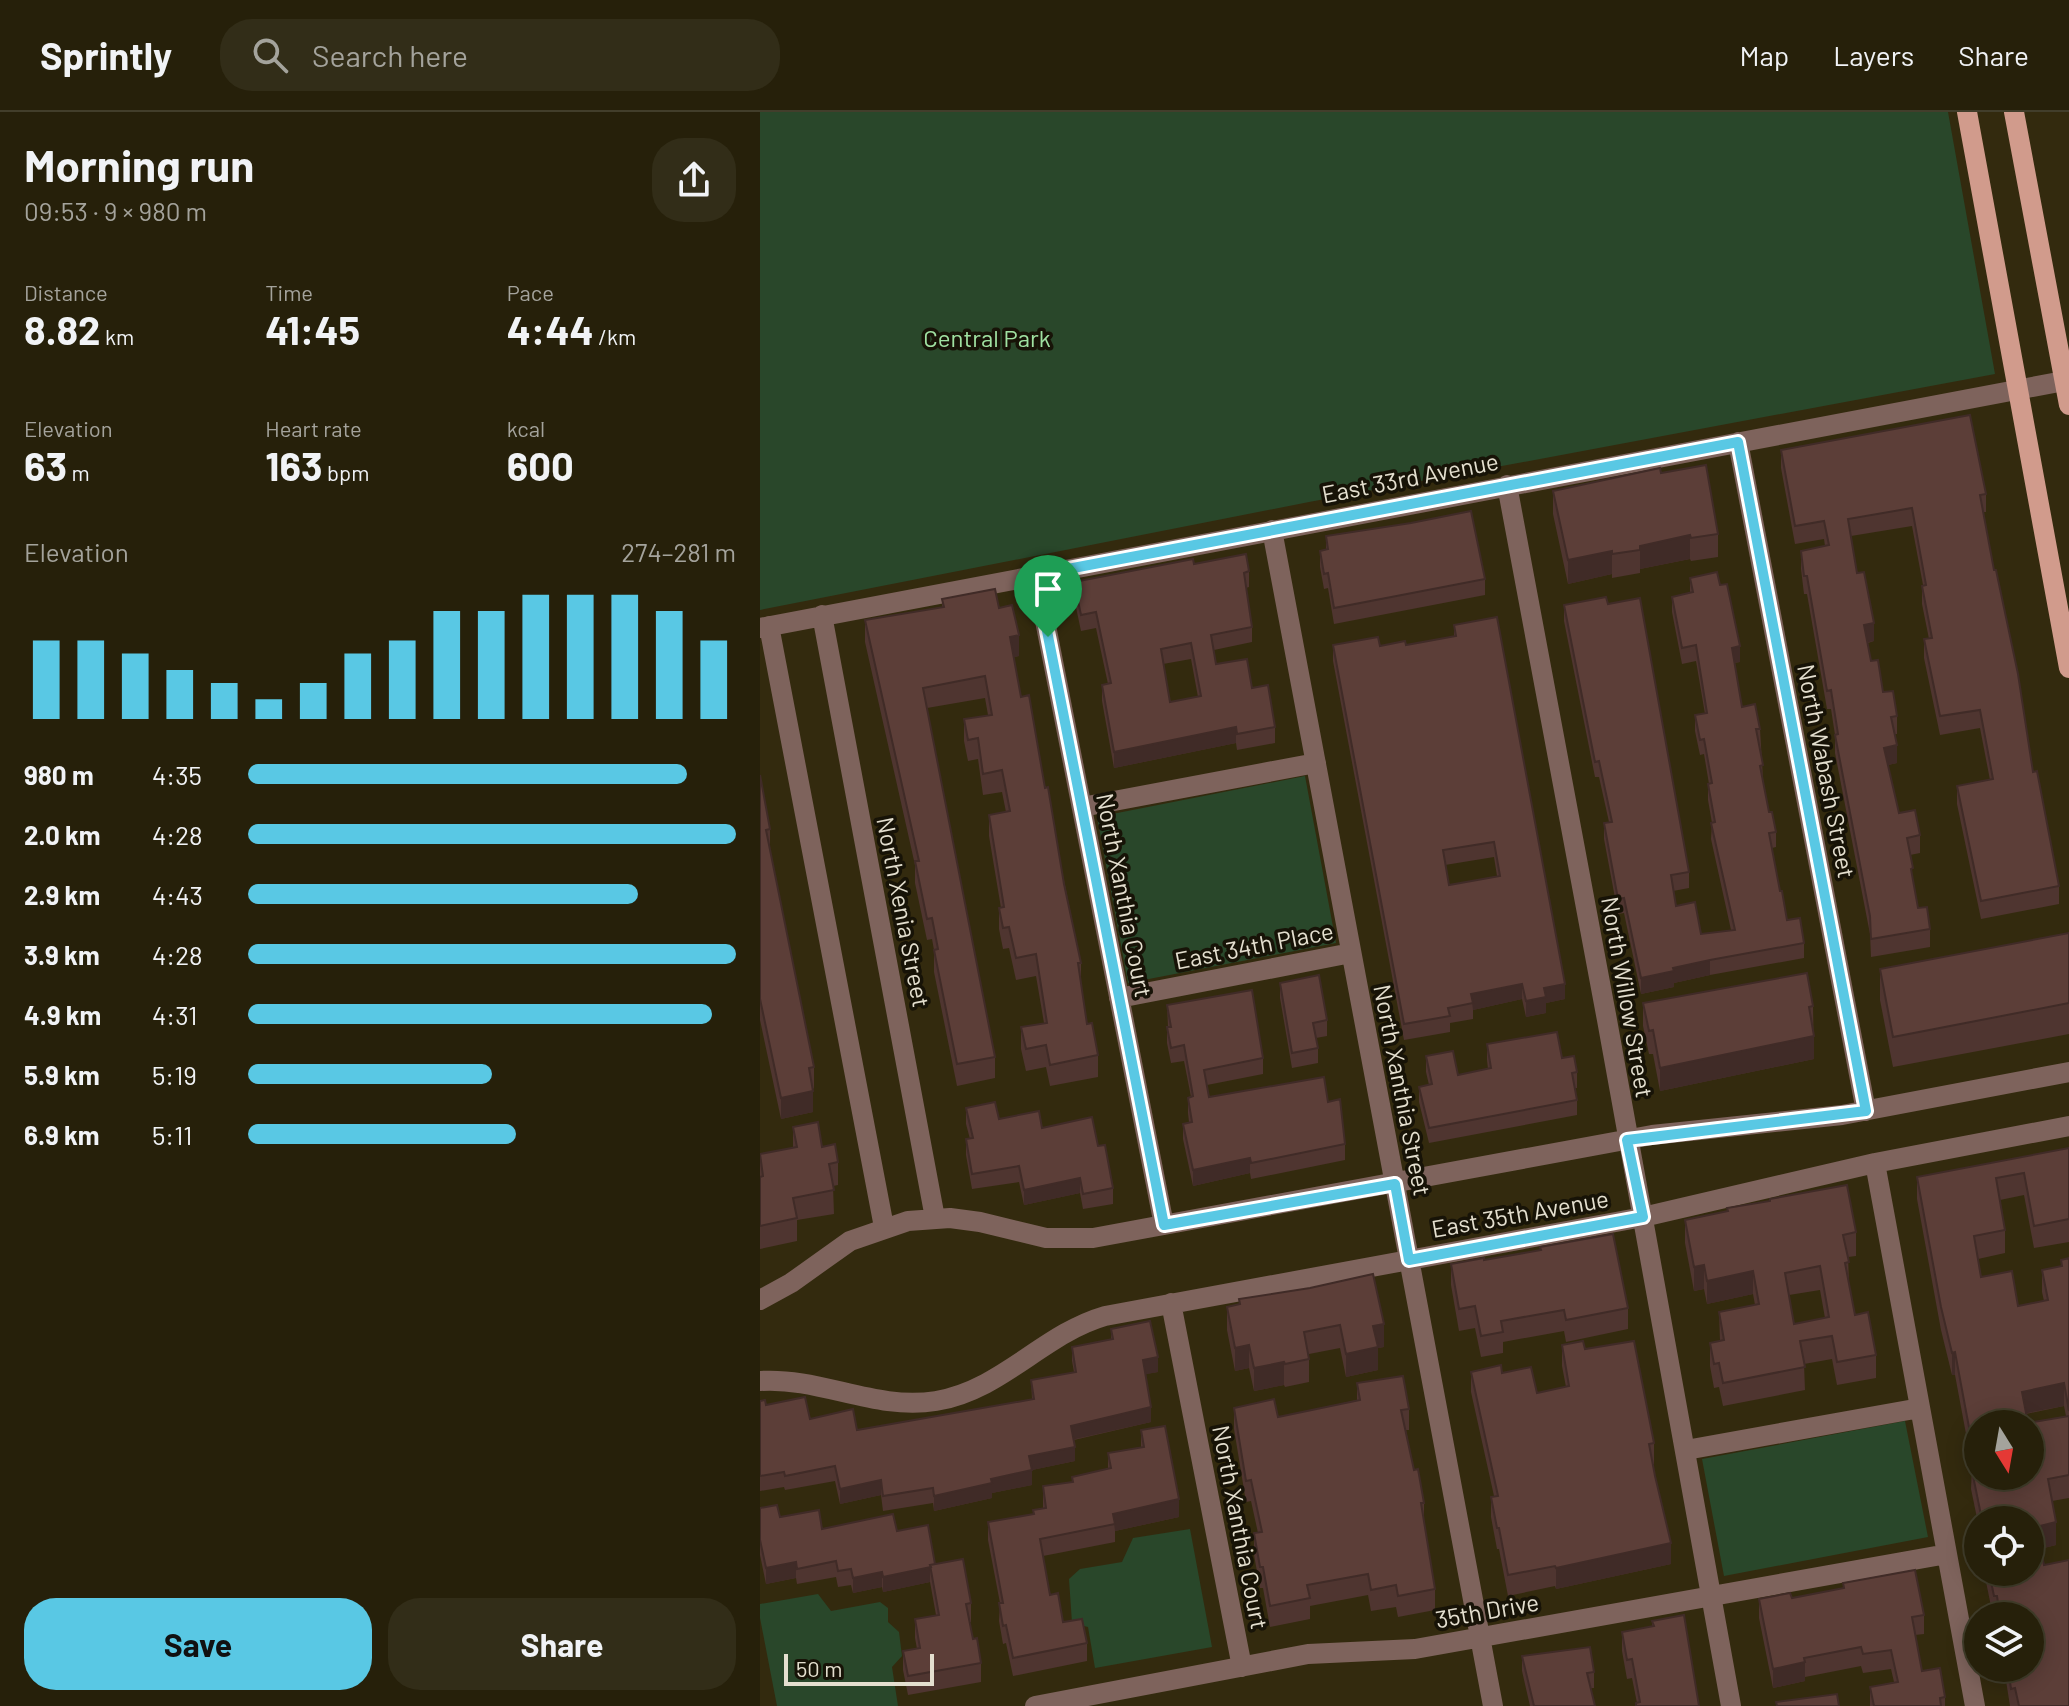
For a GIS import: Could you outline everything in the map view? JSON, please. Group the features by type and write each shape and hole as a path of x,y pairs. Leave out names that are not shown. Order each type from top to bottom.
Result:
{"main road":[{"path":"1967,112 2069,668"},
{"path":"2014,112 2067,380 2069,405"}],"street":[{"name":"East 33rd Avenue","path":"764,627 2067,380"},
{"name":"North Wabash Street","path":"1738,442 1866,1111"},
{"name":"North Willow Street","path":"1507,485 1731,1706"},
{"name":"North Xanthia Street","path":"1272,530 1493,1706"},
{"name":"North Xanthia Court","path":"1036,575 1164,1225"},
{"name":"North Xenia Street","path":"822,615 935,1218"},
{"path":"764,627 884,1227"},
{"path":"1082,807 1316,763"},
{"name":"East 34th Place","path":"1119,998 1351,953"},
{"path":"760,1300 791,1283 850,1241 884,1227 935,1218 980,1222 1046,1238 1093,1238 1627,1140 1866,1111 2069,1072"},
{"name":"East 35th Avenue","path":"760,1381 808,1384 876,1401 951,1398 991,1382 1054,1338 1087,1321 1643,1217 1875,1163 2069,1126"},
{"path":"1875,1163 1975,1706"},
{"name":"North Xanthia Court","path":"1171,1303 1242,1667"},
{"path":"1686,1450 1920,1408"},
{"name":"35th Drive","path":"1035,1706 1308,1654 1390,1652 1947,1554"}],"green space":[{"name":"Central Park","path":"760,112 1948,112 1995,374 1309,502 760,610"},
{"path":"1305,776 1336,943 1128,983 1097,817"},
{"path":"1905,1421 1928,1537 1724,1576 1702,1459"},
{"path":"1190,1529 1212,1647 1095,1668 1088,1627 1072,1623 1069,1579 1080,1569 1122,1562 1133,1538"},
{"path":"818,1594 831,1611 880,1602 888,1608 888,1622 899,1632 902,1656 892,1667 898,1706 777,1706 760,1604"}],"building":[{"path":"1970,415 1986,494 1980,495 1994,570 2018,674 2033,772 2037,771 2059,886 1981,901 1957,786 1993,779 1980,710 1940,716 1924,639 1932,638 1912,508 1848,519 1857,573 1864,572 1874,623 1864,625 1871,661 1878,660 1883,692 1893,691 1897,716 1891,717 1897,745 1884,748 1899,813 1915,810 1920,835 1907,838 1918,908 1927,907 1930,929 1871,939 1870,916 1835,735 1838,734 1831,690 1827,691 1801,551 1829,545 1824,521 1795,526 1781,450"},
{"path":"1706,465 1718,534 1691,538 1690,535 1640,546 1640,550 1612,554 1612,551 1568,560 1553,491 1660,468 1661,473"},
{"path":"1471,511 1485,579 1334,608 1328,573 1324,574 1320,551 1328,549 1326,536"},
{"path":"1246,554 1249,571 1244,573 1252,627 1211,635 1216,664 1247,659 1252,688 1268,685 1275,727 1237,734 1236,727 1114,752 1102,685 1111,683 1096,612 1081,615 1074,582 1193,559 1194,564","holes":["1191,643 1201,696 1170,702 1161,649"]},
{"path":"1717,572 1720,585 1727,584 1740,646 1732,648 1742,707 1755,704 1760,729 1756,729 1763,765 1760,766 1776,832 1769,833 1780,891 1787,920 1800,918 1804,943 1710,960 1641,978 1624,898 1618,899 1604,823 1612,822 1599,761 1595,762 1564,605 1606,597 1608,604 1640,598 1689,872 1671,875 1676,906 1695,902 1701,934 1735,930 1711,823 1715,822 1708,784 1712,783 1704,739 1700,740 1695,715 1707,713 1696,645 1682,648 1672,597 1693,592 1690,578"},
{"path":"995,589 999,608 1012,605 1019,635 1010,637 1021,697 1029,695 1081,963 1078,963 1087,1024 1092,1023 1098,1055 1050,1065 1046,1045 1026,1049 1021,1027 1047,1023 1036,954 1016,958 1009,927 1003,928 999,908 1004,907 989,815 1010,811 1002,770 983,774 978,738 968,740 964,719 992,715 985,676 923,688 995,1057 957,1064 934,950 938,949 932,918 927,919 915,861 919,861 865,620 944,607 942,599"},
{"path":"1497,617 1565,984 1544,988 1546,997 1526,1001 1522,984 1471,994 1473,1003 1448,1008 1450,1016 1404,1024 1333,645 1378,637 1380,646 1405,641 1406,645 1456,636 1454,625","holes":["1494,842 1500,876 1449,885 1443,850"]},
{"path":"760,775 770,829 766,830 814,1067 809,1068 813,1091 781,1098 760,999"},
{"path":"2069,933 2069,1003 1893,1037 1880,969"},
{"path":"1807,973 1814,1036 1660,1068 1653,1030 1649,1031 1643,1003"},
{"path":"1319,975 1327,1020 1313,1023 1318,1048 1292,1053 1280,983"},
{"path":"1252,990 1263,1058 1204,1070 1209,1097 1324,1077 1328,1102 1340,1099 1345,1144 1251,1163 1250,1158 1193,1170 1183,1124 1192,1122 1188,1098 1193,1096 1184,1045 1171,1048 1167,1005"},
{"path":"1557,1032 1562,1058 1574,1056 1577,1072 1572,1073 1577,1100 1429,1128 1419,1087 1432,1084 1426,1056 1453,1051 1458,1075 1491,1068 1487,1044"},
{"path":"995,1102 999,1119 1039,1111 1042,1128 1092,1117 1098,1146 1105,1145 1113,1188 1083,1194 1080,1178 1024,1190 1019,1166 972,1174 966,1139 973,1138 966,1108"},
{"path":"818,1122 822,1147 835,1144 838,1162 829,1164 834,1190 793,1198 797,1218 760,1226 760,1177 763,1176 760,1154 797,1147 793,1127"},
{"path":"2069,1148 2069,1219 2034,1226 2024,1173 1996,1178 2005,1230 1974,1236 1981,1277 2012,1271 2018,1306 2048,1300 2042,1270 2062,1266 2061,1260 2069,1258 2069,1411 2064,1383 2022,1392 2025,1410 1966,1410 1955,1352 1952,1353 1917,1177"},
{"path":"1847,1185 1856,1232 1843,1235 1849,1262 1845,1263 1855,1315 1868,1312 1876,1355 1837,1362 1832,1336 1800,1341 1805,1367 1723,1383 1719,1363 1714,1364 1710,1343 1724,1340 1719,1312 1759,1304 1753,1271 1707,1281 1704,1265 1694,1267 1685,1220 1770,1199","holes":["1820,1266 1829,1317 1794,1324 1785,1273"]},
{"path":"1613,1234 1628,1308 1566,1320 1564,1310 1501,1321 1503,1332 1481,1336 1475,1306 1459,1309 1451,1264 1541,1250 1540,1247"},
{"path":"1373,1274 1384,1324 1373,1326 1378,1347 1346,1354 1340,1325 1304,1332 1309,1359 1254,1368 1249,1345 1235,1348 1227,1307 1240,1304 1239,1299"},
{"path":"1150,1321 1158,1357 1143,1360 1151,1407 1071,1426 1075,1447 1029,1456 1032,1470 934,1496 933,1488 883,1496 881,1480 840,1489 835,1466 785,1476 784,1472 760,1476 760,1401 765,1400 766,1405 805,1397 810,1419 853,1409 857,1430 1034,1399 1031,1380 1076,1372 1072,1347 1113,1339 1111,1329"},
{"path":"1583,1341 1585,1349 1634,1341 1654,1443 1649,1444 1671,1543 1508,1575 1491,1497 1498,1496 1471,1372 1501,1365 1502,1373 1531,1367 1537,1393 1569,1386 1562,1345"},
{"path":"1403,1376 1409,1409 1401,1410 1414,1470 1418,1469 1435,1589 1398,1596 1396,1585 1371,1590 1368,1574 1307,1585 1310,1598 1270,1606 1254,1533 1262,1532 1251,1480 1246,1481 1234,1408 1274,1399 1278,1417 1360,1400 1357,1383"},
{"path":"2069,1416 2069,1475 2048,1479 2056,1522 2044,1525 2044,1506 1979,1506 1976,1490 2044,1490 2044,1420"},
{"path":"1165,1426 1179,1499 1113,1514 1115,1524 1040,1539 1050,1595 1058,1593 1063,1622 1082,1619 1087,1643 1013,1658 1006,1625 1003,1626 999,1603 1003,1603 988,1522 1034,1514 1033,1510 1046,1508 1043,1486 1073,1482 1072,1477 1111,1468 1108,1453 1144,1447 1141,1430"},
{"path":"777,1505 780,1517 819,1510 822,1529 893,1514 897,1531 928,1525 935,1564 883,1577 882,1572 853,1578 851,1569 838,1571 836,1561 797,1569 796,1562 766,1568 760,1540 760,1508"},
{"path":"963,1559 971,1603 966,1604 981,1663 908,1676 903,1651 920,1648 915,1619 939,1615 930,1565"},
{"path":"2069,1560 2069,1706 2019,1706 2015,1688 2011,1689 2010,1682 2044,1682 2044,1602 1998,1602 1997,1596 1994,1596 1992,1586 2044,1586 2044,1565"},
{"path":"1915,1570 1924,1615 1912,1617 1922,1671 1940,1668 1945,1697 1940,1698 1941,1706 1874,1706 1870,1687 1898,1682 1891,1650 1863,1654 1861,1647 1804,1658 1805,1662 1773,1669 1759,1599 1790,1593 1792,1598 1844,1588 1843,1583"},
{"path":"1684,1615 1699,1706 1636,1706 1640,1702 1632,1659 1627,1660 1622,1632 1654,1626 1652,1621"},
{"path":"1590,1647 1594,1672 1587,1673 1595,1706 1534,1706 1522,1656"},
{"path":"1837,1694 1839,1706 1777,1706 1776,1702"}],"route":[{"path":"1738,442 1866,1111 1627,1140 1643,1217 1409,1260 1395,1184 1164,1225 1048,637 1036,575 1738,442"}]}
